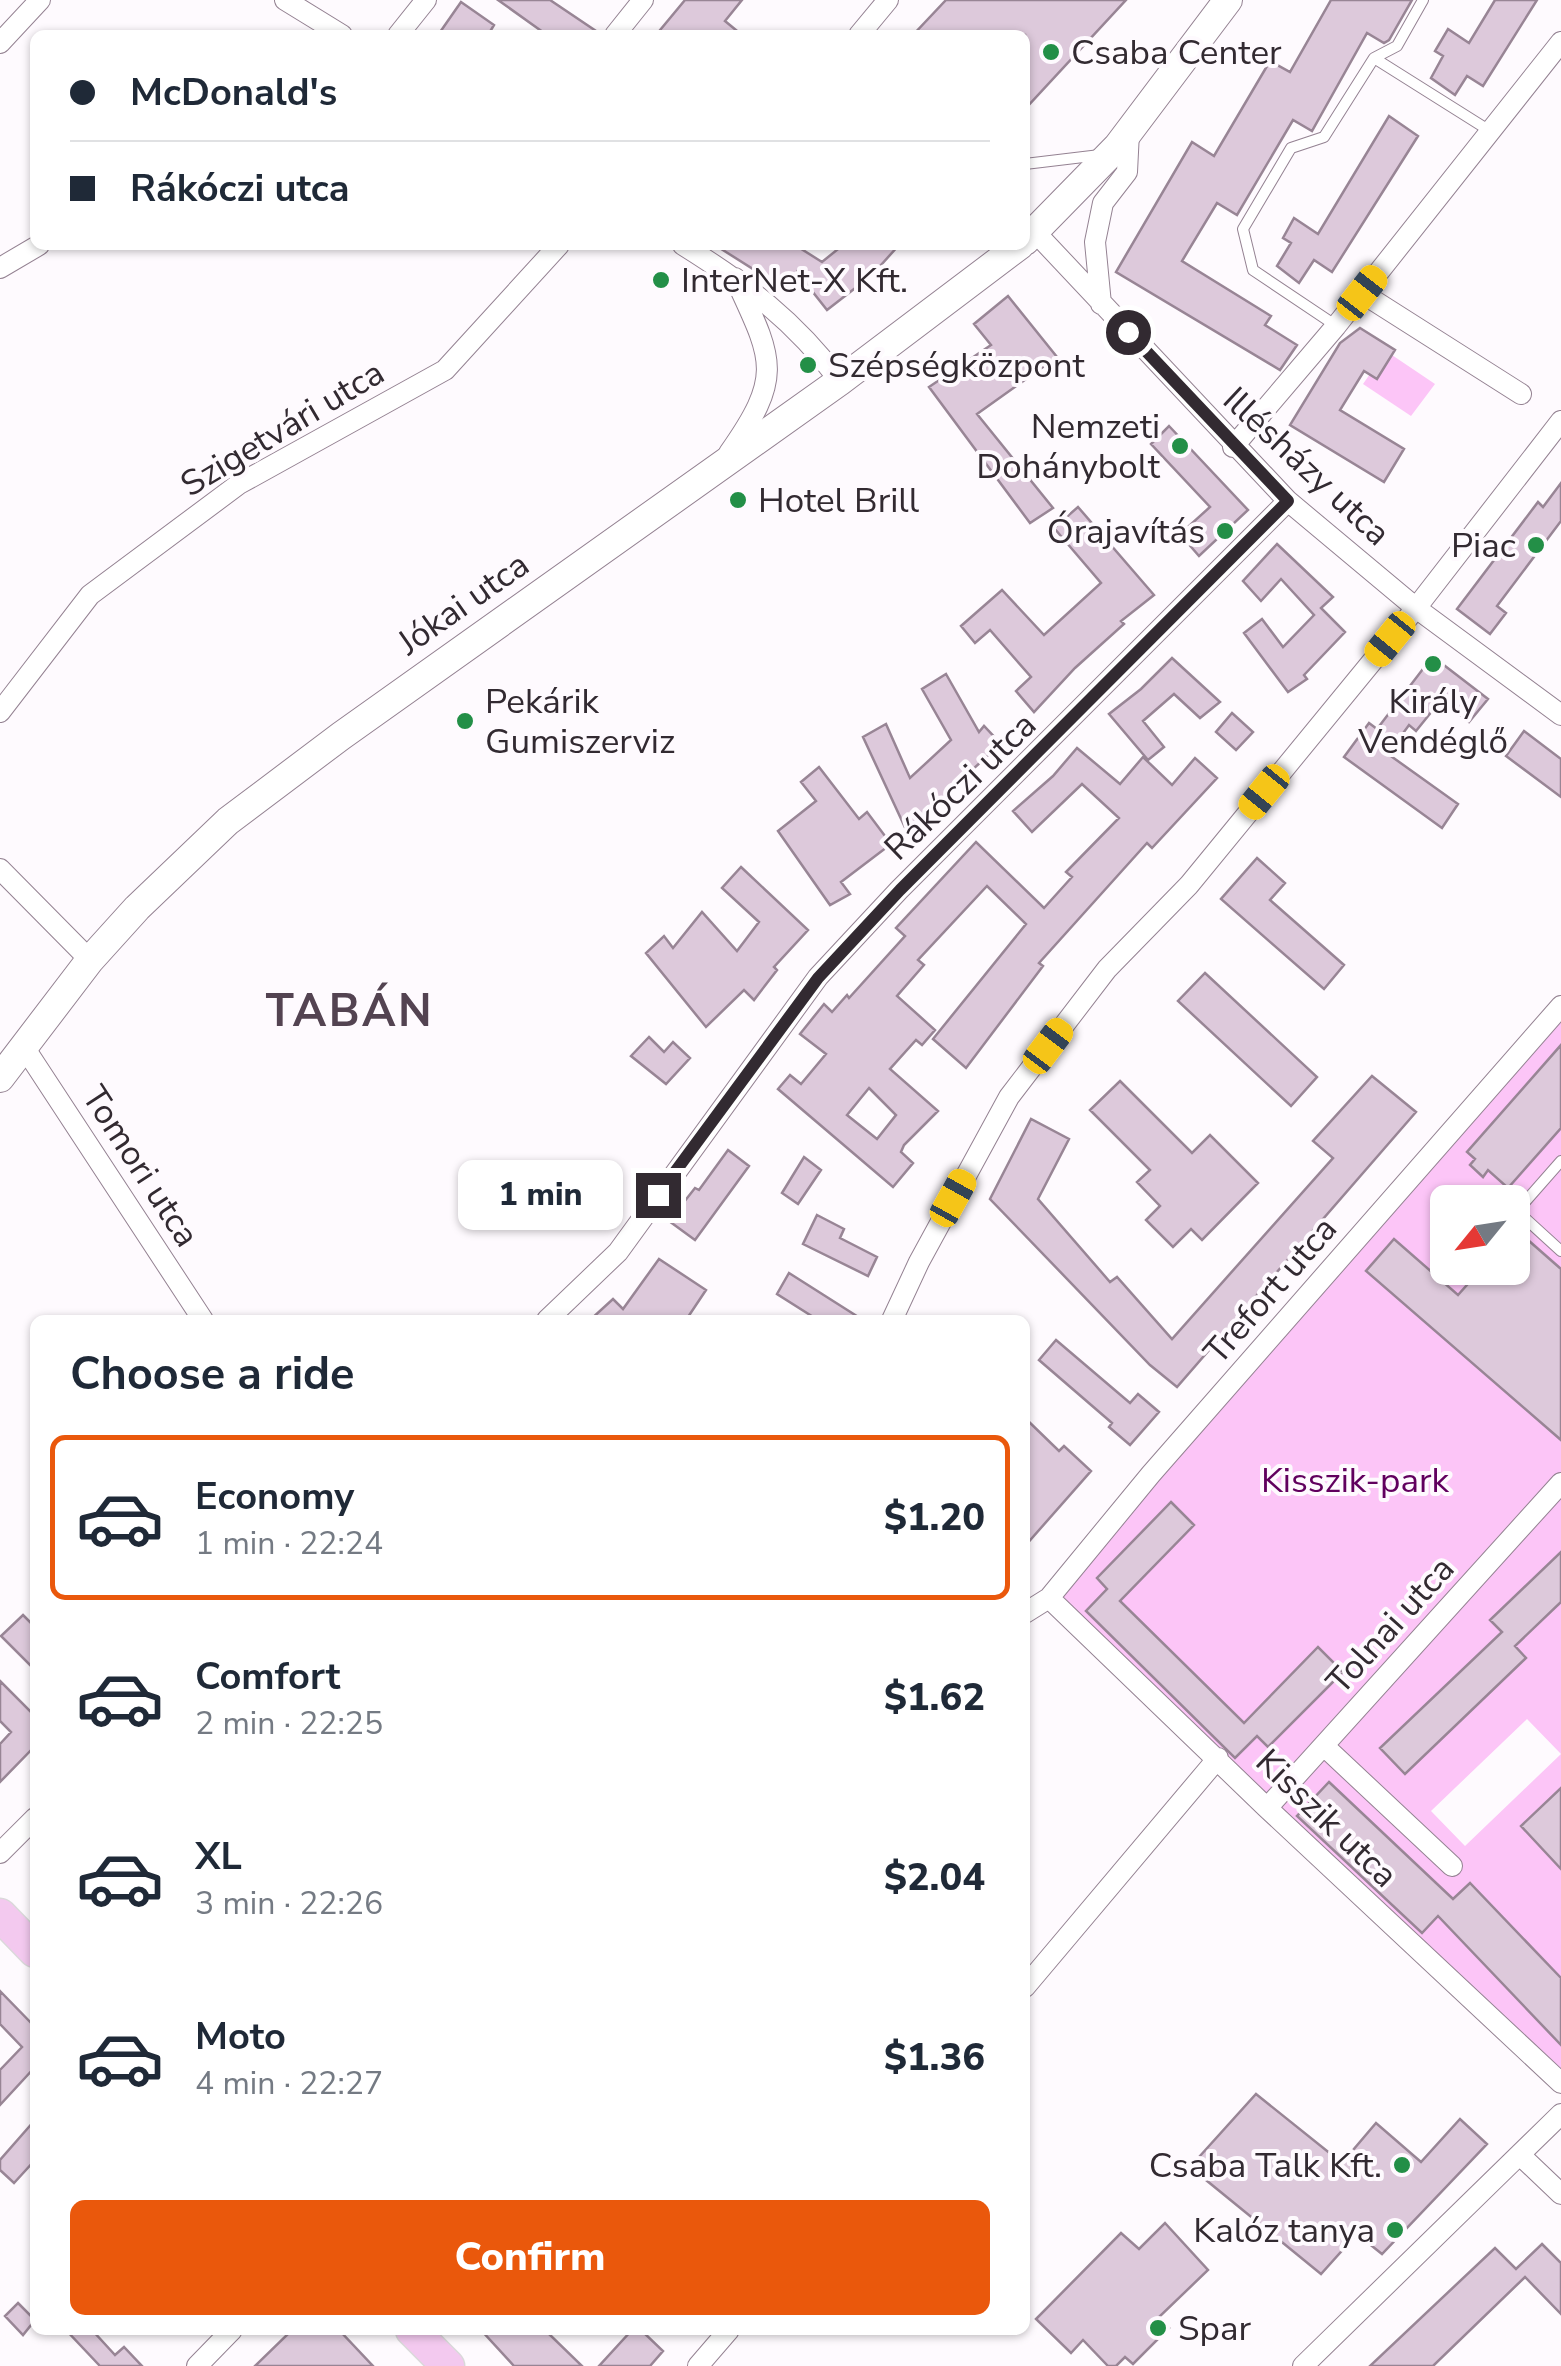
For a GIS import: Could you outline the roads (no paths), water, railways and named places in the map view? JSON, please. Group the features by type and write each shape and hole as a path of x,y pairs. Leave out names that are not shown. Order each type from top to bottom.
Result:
{"main road":[{"name":"Jókai utca","path":"1030,230 1120,143 1228,0"},
{"name":"Jókai utca","path":"0,1078 90,960 137,908 228,821 340,736 840,381 1006,250"},
{"path":"0,1916 30,1946"},
{"path":"417,2335 448,2366"}],"street":[{"path":"0,43 40,0"},
{"path":"285,0 318,30"},
{"path":"402,30 426,0"},
{"path":"618,30 643,0"},
{"path":"863,30 888,0"},
{"path":"1233,447 1336,326 1561,42"},
{"path":"1101,304 1095,242 1103,203 1128,172 1120,143"},
{"name":"Illésházy utca","path":"1030,238 1101,304 1288,501 1416,608 1561,715"},
{"path":"0,268 31,250"},
{"name":"Szigetvári utca","path":"0,712 90,595 239,484 446,370 554,250"},
{"path":"691,250 778,310 840,381"},
{"path":"718,468 758,412 768,381 767,347 735,278"},
{"path":"1362,293 1521,394"},
{"path":"894,1315 1009,1097 1107,969 1189,885 1416,608 1561,421"},
{"name":"Rákóczi utca","path":"551,1315 618,1252 818,978 900,890 1288,501"},
{"path":"0,870 90,960"},
{"name":"Trefort utca","path":"1030,1610 1048,1598 1150,1474 1561,1006"},
{"name":"Tomori utca","path":"24,1047 200,1315"},
{"name":"Tolnai utca","path":"1267,1808 1561,1484"},
{"name":"Kisszik utca","path":"1048,1598 1561,2083"},
{"path":"1324,1746 1452,1866"},
{"path":"1030,1981 1218,1758"},
{"path":"0,1853 30,1823"},
{"path":"1303,2366 1561,2114"},
{"path":"1520,2155 1561,2194"},
{"path":"197,2366 227,2335"},
{"path":"698,2366 726,2335"}],"lane":[{"path":"1336,326 1253,270 1243,229 1291,148 1324,137 1374,58 1396,46 1422,0"},
{"path":"1374,58 1491,131"},
{"path":"1030,163 1120,143"},
{"path":"1561,1161 1516,1211 1561,1250"}],"place":[{"name":"Csaba Center","path":"1051,52"},
{"name":"InterNet-X Kft.","path":"661,280"},
{"name":"Szépségközpont","path":"808,365"},
{"name":"Nemzeti Dohánybolt","path":"1180,446"},
{"name":"Hotel Brill","path":"738,500"},
{"name":"Órajavítás","path":"1225,531"},
{"name":"Piac","path":"1536,545"},
{"name":"Király Vendéglő","path":"1433,664"},
{"name":"Pekárik Gumiszerviz","path":"465,721"},
{"name":"Csaba Talk Kft.","path":"1402,2165"},
{"name":"Kalóz tanya","path":"1395,2230"},
{"name":"Spar","path":"1158,2328"}],"district":[{"name":"TABÁN","path":"350,1010"}],"park label":[{"name":"Kisszik-park","path":"1355,1480"}]}
